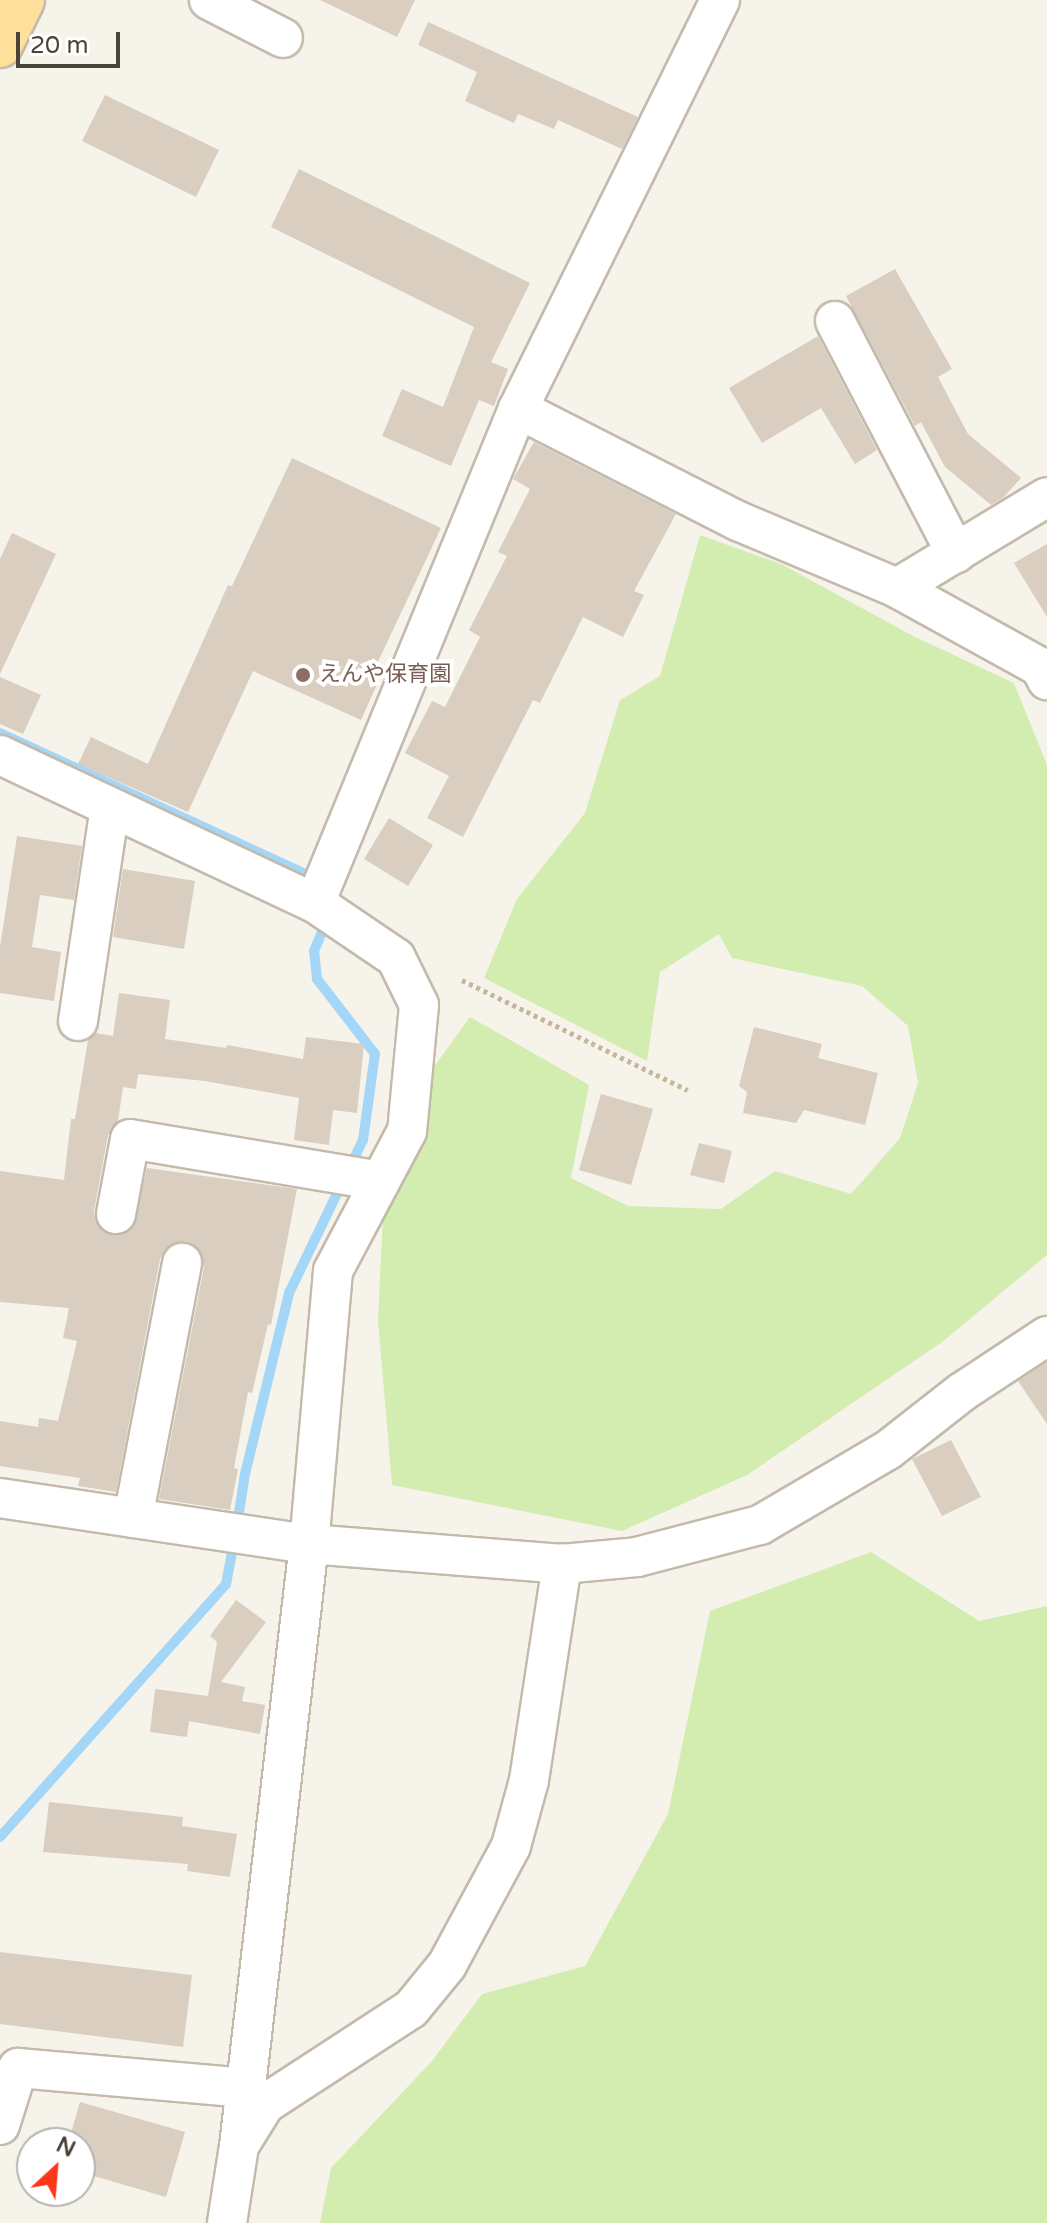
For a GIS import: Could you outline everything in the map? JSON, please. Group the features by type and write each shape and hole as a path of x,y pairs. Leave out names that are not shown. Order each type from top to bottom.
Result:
{"main road":[{"path":"0,45 22,0"}],"street":[{"path":"209,0 283,38"},
{"path":"315,903 518,409 720,0"},
{"path":"835,321 956,553"},
{"path":"518,409 738,521 897,588 1040,667 1047,680"},
{"path":"897,588 1047,497"},
{"path":"0,755 315,903 396,958 419,1005 407,1131 333,1271 309,1544 239,2146 227,2223"},
{"path":"78,1021 110,807"},
{"path":"116,1214 130,1139 381,1181"},
{"path":"133,1518 182,1263"},
{"path":"0,1498 309,1544 562,1564 637,1557 760,1525 888,1450 962,1392 1047,1336"},
{"path":"239,2146 265,2104 411,2009 447,1965 511,1846 529,1780 562,1564"},
{"path":"0,2125 18,2068 246,2088"}],"path":[{"path":"462,980 688,1090"}],"green space":[{"path":"700,535 781,564 913,636 1014,683 1047,765 1047,1255 942,1342 747,1475 622,1531 392,1485 378,1320 383,1215 420,1147 428,1075 470,1017 589,1085 571,1178 628,1206 721,1209 775,1171 851,1194 900,1138 918,1083 908,1026 862,986 732,958 719,934 660,972 647,1061 484,978 517,899 585,813 620,700 660,676"},
{"path":"871,1552 979,1621 1047,1606 1047,2223 320,2223 331,2168 432,2061 482,1994 585,1966 668,1814 710,1611"}],"building":[{"path":"320,0 415,0 397,37"},
{"path":"428,22 638,117 622,149 558,120 554,129 518,114 514,123 465,101 477,72 418,45"},
{"path":"105,95 219,150 196,197 82,141"},
{"path":"299,169 530,283 491,362 508,369 494,406 479,400 451,466 382,436 402,389 443,407 474,327 271,227"},
{"path":"895,269 952,369 938,377 968,434 1021,478 1004,497 991,505 945,467 921,422 915,426 846,296"},
{"path":"818,336 877,450 855,464 821,408 762,443 729,388"},
{"path":"534,442 676,514 634,591 644,595 623,637 583,617 540,703 533,700 463,837 427,818 449,776 405,753 432,701 445,707 480,637 469,630 507,556 498,552 530,489 513,479"},
{"path":"292,458 441,528 375,668 383,671 361,720 253,671 188,812 78,764 91,737 148,764 228,585 232,586"},
{"path":"12,533 56,554 0,674 0,559"},
{"path":"1047,544 1047,617 1014,563"},
{"path":"0,677 41,695 23,734 0,724"},
{"path":"389,818 433,845 408,886 364,859"},
{"path":"17,836 82,846 74,900 40,895 32,947 61,952 54,1001 0,993 0,947"},
{"path":"123,869 195,881 184,949 113,937"},
{"path":"119,993 170,1000 165,1039 226,1048 227,1045 303,1059 306,1037 364,1044 357,1113 333,1110 329,1145 294,1140 299,1098 205,1081 138,1074 136,1089 123,1087 118,1121 108,1135 94,1211 96,1222 111,1235 124,1234 133,1228 147,1168 297,1189 271,1325 268,1324 252,1393 248,1392 230,1510 159,1499 204,1267 197,1247 185,1241 166,1248 160,1259 116,1492 78,1486 80,1478 0,1466 0,1421 38,1427 39,1418 58,1421 77,1341 63,1338 69,1308 0,1302 0,1171 64,1180 71,1119 75,1119 88,1040 96,1033 113,1036"},
{"path":"754,1027 822,1044 818,1058 878,1073 865,1125 804,1110 796,1123 743,1113 747,1092 739,1086"},
{"path":"601,1094 653,1109 631,1185 579,1170"},
{"path":"699,1143 732,1151 724,1183 690,1175"},
{"path":"1047,1362 1047,1424 1018,1381"},
{"path":"951,1440 981,1497 942,1516 912,1459"},
{"path":"236,1600 266,1622 221,1682 245,1687 242,1701 265,1705 260,1734 189,1721 187,1737 150,1732 155,1689 208,1696 217,1642 210,1636"},
{"path":"49,1802 183,1817 182,1826 237,1834 230,1877 187,1871 188,1864 43,1852"},
{"path":"0,1952 192,1975 183,2047 0,2024"},
{"path":"80,2102 185,2132 166,2197 96,2177 96,2127 73,2127"}],"waterway":[{"path":"0,733 318,880"},
{"path":"237,1526 245,1474 289,1293 363,1140 375,1054 317,979 314,951 327,921"},
{"path":"0,1837 226,1584 234,1542"}],"place":[{"name":"えんや保育園","path":"303,675"}]}
